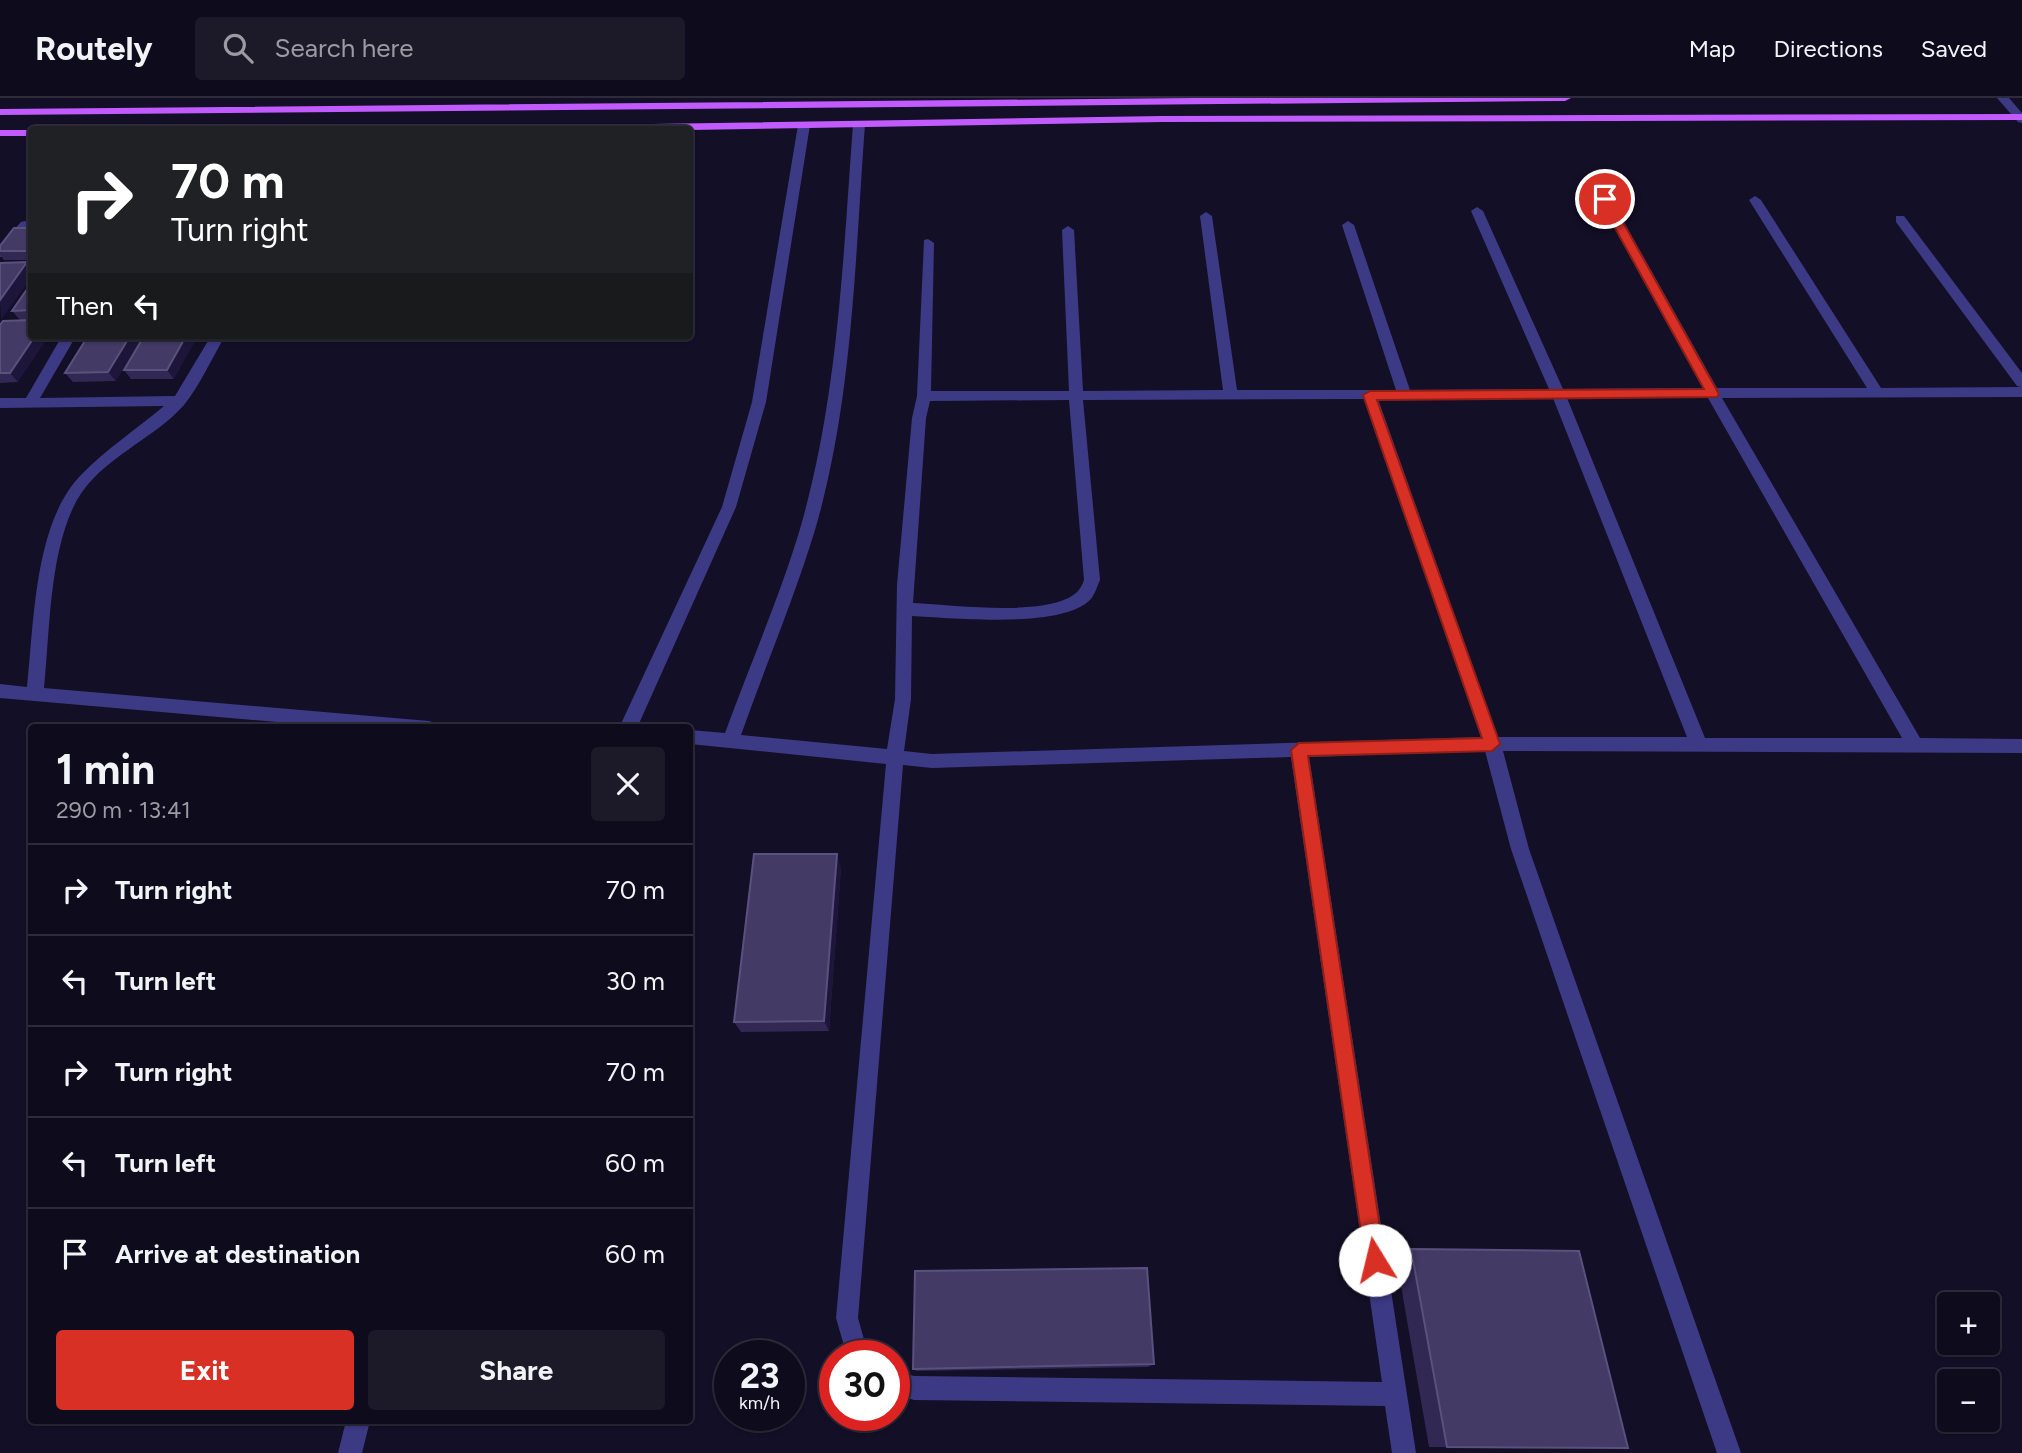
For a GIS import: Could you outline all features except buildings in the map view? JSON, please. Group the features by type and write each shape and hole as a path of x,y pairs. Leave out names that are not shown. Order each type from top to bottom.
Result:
{"main road":[{"path":"0,112 752,102 808,105 1083,100 1565,98"},
{"path":"804,125 808,105"},
{"path":"693,127 1177,119 2021,118"},
{"path":"0,133 28,133"}],"street":[{"path":"2003,98 2021,118"},
{"path":"731,739 807,530 823,463 836,382 848,272 859,124"},
{"path":"630,724 729,507 759,402 804,125"},
{"path":"1605,199 1713,394 1915,746"},
{"path":"1755,200 1877,393"},
{"path":"1477,211 1558,394 1699,745"},
{"path":"1206,216 1231,396"},
{"path":"1900,219 2022,383"},
{"path":"0,253 25,225"},
{"path":"1348,225 1405,395"},
{"path":"905,609 1042,613 1066,607 1084,597 1092,580 1076,397 1068,230"},
{"path":"853,1340 847,1318 895,757 903,699 905,609 919,418 925,396 928,243"},
{"path":"30,402 67,340"},
{"path":"35,693 54,537 64,509 82,481 179,401 216,340"},
{"path":"925,396 2022,392"},
{"path":"1370,395 1492,744 1520,849 1729,1453"},
{"path":"0,403 179,401"},
{"path":"0,691 384,724"},
{"path":"693,737 932,761 1492,744 2022,746"},
{"path":"1299,750 1404,1453"},
{"path":"910,1387 1395,1394"},
{"path":"350,1453 357,1424"}],"route":[{"path":"1375,1260 1299,750 1492,744 1370,395 1713,394 1605,199"}]}
